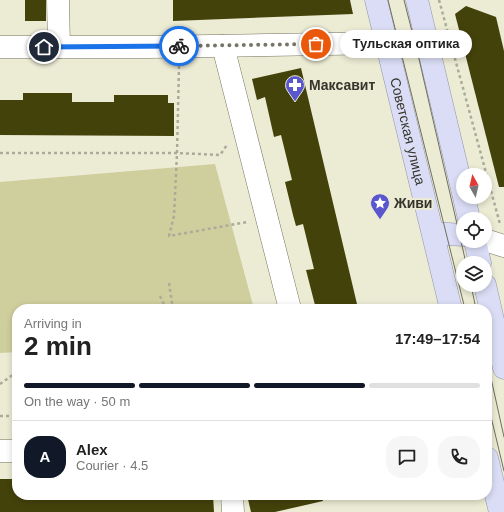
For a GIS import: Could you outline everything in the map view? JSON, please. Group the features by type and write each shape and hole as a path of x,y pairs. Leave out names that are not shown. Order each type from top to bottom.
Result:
{"main road":[{"name":"Советская улица","path":"376,0 450,304"},
{"path":"416,0 457,168"},
{"path":"433,233 456,235"},
{"path":"487,292 489,304"},
{"path":"492,316 504,368"},
{"path":"492,479 500,512"}],"street":[{"path":"58,0 59,47"},
{"path":"0,47 223,46 386,43"},
{"path":"223,46 289,304"},
{"path":"492,242 504,246"},
{"path":"0,451 12,451"},
{"path":"232,500 233,512"}],"path":[{"path":"440,0 500,224"},
{"path":"179,66 174,216 169,236 267,218"},
{"path":"0,153 177,153 220,155 243,124"},
{"path":"169,283 172,304"},
{"path":"160,296 164,304"},
{"path":"0,384 12,376"},
{"path":"0,416 12,416"}],"green space":[{"path":"215,164 253,304 12,304 12,352 0,353 0,182"}],"building":[{"path":"25,0 46,0 46,21 25,21"},
{"path":"173,0 350,0 353,14 173,21"},
{"path":"466,6 496,17 504,51 504,187 499,187 455,14"},
{"path":"301,68 357,304 315,304 306,270 314,269 303,224 296,226 293,215 285,182 292,180 281,135 274,137 265,97 257,100 252,79"},
{"path":"23,93 72,93 72,102 114,102 114,95 168,95 168,103 174,103 174,136 0,135 0,100 23,100"},
{"path":"0,479 12,479 12,500 213,500 214,512 0,512"},
{"path":"248,500 323,501 275,512 251,512"}],"tram line":[{"path":"388,0 464,304"},
{"path":"404,0 464,256"},
{"path":"472,292 475,304"},
{"path":"492,383 504,437"},
{"path":"492,421 504,471"}],"way so far":[{"path":"179,46 316,44"}],"place":[{"name":"Тульская оптика","path":"316,44"},
{"name":"Максавит","path":"295,102"},
{"name":"Живи","path":"380,220"}],"route":[{"path":"44,47 179,46"}]}
